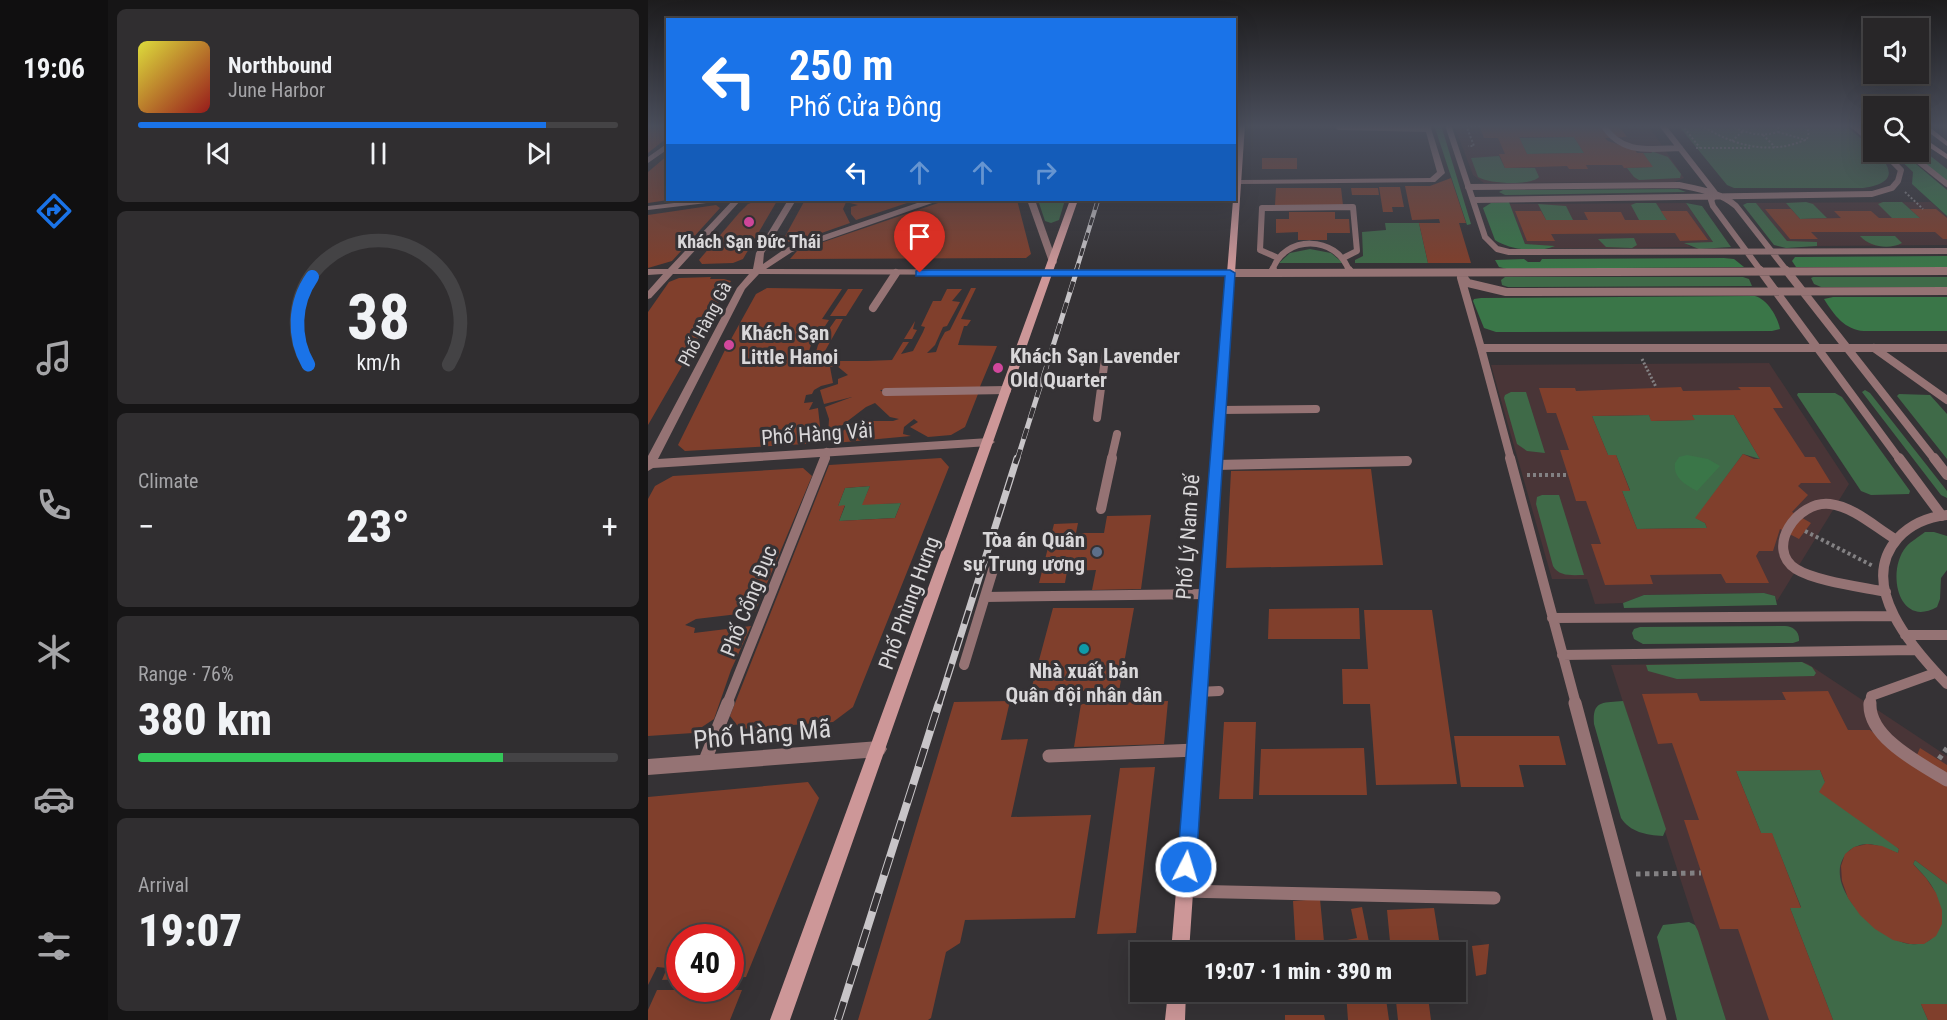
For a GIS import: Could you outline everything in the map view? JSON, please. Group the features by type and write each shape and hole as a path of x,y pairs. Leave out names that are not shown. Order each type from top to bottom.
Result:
{"street":[{"name":"Phố Lý Nam Đế","path":"1236,188 1237,173"},
{"path":"1236,188 1432,180 1441,173"},
{"path":"648,208 707,201"},
{"path":"648,296 736,201"},
{"name":"Phố Hàng Gà","path":"648,465 741,288 757,271 760,253 791,201"},
{"path":"757,271 789,250 929,201"},
{"path":"1031,201 1051,268"},
{"name":"Phố Phùng Hưng","path":"780,1020 1008,390 1074,201"},
{"name":"Phố Lý Nam Đế","path":"1181,942 1235,201"},
{"path":"648,272 896,273 1051,268 1230,273"},
{"name":"Phố Hàng Vải","path":"648,465 988,442"},
{"name":"Phố Hàng Mã","path":"648,767 879,749"},
{"path":"1175,1020 1176,1002"}],"lane":[{"path":"1463,173 1485,237 1497,249 1509,252 1947,251"},
{"path":"1699,173 1716,195"},
{"path":"1473,200 1872,194 1887,192 1897,185 1900,173"},
{"path":"1933,173 1947,184"},
{"path":"1468,187 1679,185 1692,186 1729,200 1773,252 1947,475"},
{"path":"1716,195 1711,200 1713,206 1760,272 1945,515 1915,523 1895,539 1884,558 1884,572 1886,592 1894,616 1915,650 1947,684"},
{"path":"1276,257 1260,250 1262,207 1353,207 1357,250 1345,257"},
{"path":"1272,273 1276,257 1293,247 1304,245 1328,247 1345,257 1350,273"},
{"path":"1230,273 1947,271"},
{"path":"873,308 896,273"},
{"path":"1460,273 1468,283 1506,292 1947,291"},
{"path":"1460,273 1660,1020"},
{"path":"1481,348 1947,348"},
{"path":"1874,348 1947,400"},
{"path":"1097,418 1106,351"},
{"path":"886,392 1008,390"},
{"path":"1220,410 1316,409"},
{"path":"1101,509 1117,434"},
{"name":"Phố Cổng Đục","path":"704,763 827,452"},
{"path":"1216,465 1407,461"},
{"path":"1886,592 1806,574 1788,562 1782,548 1784,537 1799,512 1809,505 1817,504 1835,505 1895,539"},
{"path":"964,665 993,570"},
{"path":"985,597 1206,594"},
{"path":"1552,618 1894,616"},
{"path":"1905,635 1947,635"},
{"path":"1562,655 1915,650"},
{"path":"1935,673 1871,696 1870,713 1883,734 1901,750 1947,780"},
{"path":"1199,692 1219,691"},
{"path":"1049,756 1196,750"},
{"path":"1184,891 1494,898"}],"path":[{"path":"1897,185 1923,209"},
{"path":"1651,378 1656,387"},
{"path":"1515,475 1568,475"},
{"path":"1805,531 1884,572"},
{"path":"1943,754 1947,748"},
{"path":"1620,874 1701,873"}],"shaded area":[{"path":"1472,173 1680,173 1684,178 1674,182 1484,183"},
{"path":"1931,202 1947,216 1947,245 1817,246 1816,242 1787,242 1756,203"},
{"path":"1686,203 1713,242 1688,245 1691,247 1629,248 1548,248 1553,247 1525,244 1509,204"},
{"path":"1769,363 1849,484 1777,601 1775,596 1764,593 1644,595 1623,603 1595,604 1587,579 1552,579 1491,365"},
{"path":"1802,662 1947,756 1947,1020 1726,1020 1611,665"}],"green space":[{"path":"1450,173 1455,173 1471,224 1467,225"},
{"path":"1476,173 1537,173 1539,177 1528,182 1510,183 1478,177"},
{"path":"1631,173 1681,174 1680,178 1639,180"},
{"path":"1717,173 1888,173 1888,177 1880,184 1863,188 1734,188 1727,185"},
{"path":"1913,173 1926,173 1947,190 1947,216 1912,184"},
{"path":"1936,173 1947,173 1947,181"},
{"path":"1678,189 1686,192 1505,195 1499,192 1503,190"},
{"path":"1038,201 1065,201 1059,220 1051,223 1045,221"},
{"path":"1509,202 1525,244 1555,246 1524,249 1508,246 1495,240 1483,208 1491,203"},
{"path":"1902,202 1920,218 1892,218 1878,204"},
{"path":"1656,203 1667,220 1639,220 1631,205"},
{"path":"1686,203 1702,206 1731,247 1699,249 1684,243 1713,242"},
{"path":"1756,203 1787,241 1817,242 1817,246 1786,248 1774,245 1743,205"},
{"path":"1786,203 1813,204 1827,218 1800,219"},
{"path":"1538,204 1566,206 1573,220 1546,220"},
{"path":"1385,223 1419,223 1428,263 1355,263 1355,260 1363,256 1362,232 1386,230"},
{"path":"1860,236 1895,236 1902,243 1880,246 1869,243"},
{"path":"1634,238 1637,245 1632,248 1606,247 1598,239"},
{"path":"1310,249 1331,253 1343,263 1279,263 1290,253"},
{"path":"1947,256 1947,267 1796,267 1792,261 1795,257"},
{"path":"1524,259 1528,262 1540,262 1542,259 1734,259 1744,267 1507,269 1499,267 1495,260"},
{"path":"1505,277 1743,277 1749,279 1752,286 1508,287 1502,285 1501,280"},
{"path":"1947,277 1947,287 1821,287 1814,284 1811,278"},
{"path":"1755,296 1771,309 1780,329 1772,331 1496,332 1484,328 1473,301 1481,298"},
{"path":"1833,297 1947,297 1947,331 1857,330 1841,321 1824,299"},
{"path":"1865,390 1870,393 1947,491 1947,498 1941,495 1862,392"},
{"path":"1511,392 1526,392 1545,453 1527,451 1517,444 1504,398"},
{"path":"1798,393 1835,393 1842,397 1910,491 1909,494 1871,495 1861,491 1797,395"},
{"path":"1899,394 1930,395 1947,414 1947,459 1897,396"},
{"path":"1649,415 1652,421 1694,420 1692,415 1734,415 1760,459 1743,454 1696,518 1705,523 1707,528 1637,529 1622,491 1630,490 1616,455 1608,455 1592,416"},
{"path":"1687,455 1708,459 1720,466 1697,491 1681,480 1676,473 1675,463 1679,457"},
{"path":"870,486 863,504 901,503 895,518 839,521 845,506 838,506 845,488"},
{"path":"1559,495 1584,575 1563,574 1553,566 1536,504 1537,497"},
{"path":"1925,532 1947,536 1947,570 1941,578 1940,599 1937,607 1924,612 1913,610 1905,604 1899,594 1897,570 1900,557 1906,547"},
{"path":"1764,593 1775,596 1777,605 1624,608 1623,603 1644,595"},
{"path":"1785,626 1795,630 1799,641 1793,643 1643,644 1634,639 1632,633 1634,629 1640,627"},
{"path":"1802,662 1812,667 1816,673 1814,676 1677,679 1648,671 1646,665"},
{"path":"1623,701 1666,829 1663,836 1639,832 1629,827 1621,818 1594,724 1594,716 1600,704"},
{"path":"1820,770 1825,782 1899,849 1898,853 1875,845 1862,845 1850,850 1841,863 1840,877 1845,892 1868,921 1897,940 1921,944 1935,935 1940,910 1935,892 1928,880 1913,864 1915,860 1947,884 1947,1004 1921,1004 1928,1020 1833,1020 1790,908 1801,907 1772,834 1761,833 1736,771"},
{"path":"1689,922 1695,925 1698,931 1726,1020 1677,1020 1657,937 1663,925"}],"building":[{"path":"648,173 666,173 666,200 648,203"},
{"path":"1451,178 1466,223 1459,223 1471,263 1428,263 1419,223 1440,223 1439,219 1412,220 1405,186 1430,186"},
{"path":"1379,187 1400,187 1404,207 1392,207 1393,212 1383,212"},
{"path":"1276,188 1341,188 1343,205 1275,205"},
{"path":"1351,188 1378,188 1379,195 1352,195"},
{"path":"756,201 777,201 743,259 733,263 702,264 699,260 748,204"},
{"path":"804,201 847,201 843,209 850,223 793,243 783,240"},
{"path":"849,201 913,201 856,220 851,214 851,207 858,205"},
{"path":"944,201 1017,201 1031,254 1026,258 790,259 797,251"},
{"path":"716,205 720,208 672,261 648,268 648,215"},
{"path":"1765,209 1791,209 1800,219 1841,218 1834,211 1871,211 1879,218 1920,218 1910,209 1936,209 1947,218 1947,239 1943,239 1935,232 1811,232 1818,239 1790,239"},
{"path":"1515,211 1541,211 1546,220 1588,220 1584,212 1621,212 1625,220 1667,220 1661,211 1687,211 1708,240 1680,241 1675,233 1551,234 1555,241 1527,241"},
{"path":"1289,212 1335,212 1335,219 1349,219 1350,233 1327,233 1327,240 1298,240 1298,232 1276,233 1276,219 1289,219"},
{"path":"711,277 710,279 731,281 648,425 648,312 669,282 679,278"},
{"path":"767,288 842,289 822,319 829,320 809,351 813,351 815,355 818,345 836,319 843,319 821,358 823,361 867,361 892,360 903,342 909,342 901,354 913,351 925,327 921,326 933,301 941,301 947,289 962,289 952,301 960,302 947,326 943,327 935,345 927,353 936,352 971,288 976,288 961,319 971,320 967,326 964,326 958,345 997,346 979,389 880,390 885,394 978,394 965,427 951,435 928,437 910,427 918,422 914,419 904,427 903,434 911,436 835,443 832,440 855,421 899,419 890,417 875,403 866,407 828,436 829,419 825,407 852,397 824,404 820,390 838,384 838,379 848,375 837,366 830,367 833,383 821,386 812,394 806,395 804,403 813,402 809,410 818,408 821,435 814,437 806,444 685,451 678,445 725,350 756,294"},
{"path":"848,289 863,289 846,316 830,316"},
{"path":"915,321 913,329 917,330 912,339 904,339"},
{"path":"1681,387 1683,391 1741,390 1738,387 1770,387 1783,408 1773,408 1805,457 1815,457 1831,483 1801,483 1798,486 1808,495 1792,512 1811,523 1799,539 1780,529 1773,551 1759,551 1756,556 1769,583 1726,583 1721,574 1650,575 1653,584 1605,585 1591,544 1601,544 1586,501 1576,501 1560,450 1569,450 1556,413 1547,413 1539,388 1575,388 1576,391","holes":["1649,415 1651,421 1695,420 1692,415 1734,415 1760,459 1743,454 1695,518 1705,523 1707,528 1637,529 1622,491 1630,491 1616,455 1608,455 1592,416"]},
{"path":"941,458 949,467 853,707 833,722 740,729 730,716 829,465","holes":["870,486 862,505 901,503 895,518 839,521 845,505 838,506 845,488"]},
{"path":"803,468 812,476 755,612 696,619 685,625 695,628 694,633 751,626 731,670 714,719 693,733 648,736 648,499 655,486 673,476"},
{"path":"1371,469 1383,565 1226,568 1231,471"},
{"name":"Tòa án Quân sự Trung ương","path":"1151,515 1141,589 1092,590 1096,570 1067,571 1065,583 1039,583 1054,524 1078,523 1076,533 1104,533 1107,516"},
{"name":"Nhà xuất bản Quân đội nhân dân","path":"1053,608 1134,608 1119,691 1031,690"},
{"path":"1359,608 1360,639 1268,639 1269,609"},
{"path":"1364,610 1432,610 1457,784 1376,785 1370,704 1343,704 1342,669 1368,669"},
{"path":"1828,691 1848,730 1870,730 1913,764 1920,748 1947,765 1947,884 1915,860 1913,864 1936,893 1942,910 1942,924 1936,936 1924,944 1910,944 1893,940 1875,929 1860,915 1848,898 1842,881 1841,866 1845,854 1854,847 1867,844 1882,846 1898,853 1899,849 1819,792 1825,782 1820,770 1736,771 1761,833 1772,833 1801,908 1790,908 1833,1020 1769,1020 1738,929 1720,929 1684,820 1699,820 1672,743 1658,744 1642,694 1697,693 1700,701 1786,700 1782,692"},
{"path":"1010,701 1001,740 1028,739 1011,817 1091,815 1075,918 965,920 960,943 946,952 931,1018 928,1020 858,1020 954,702"},
{"path":"1168,701 1164,744 1074,747 1081,704"},
{"path":"1224,722 1256,722 1253,799 1219,799"},
{"path":"1454,736 1559,736 1566,765 1519,765 1524,787 1461,787"},
{"path":"1364,748 1367,795 1259,795 1261,749"},
{"path":"1155,767 1136,933 1097,934 1120,768"},
{"path":"808,782 819,798 746,977 744,977 744,924 666,924 666,968 657,967 648,985 648,797"},
{"path":"1320,899 1324,942 1295,942 1293,901"},
{"path":"1362,907 1369,942 1342,942 1357,938 1351,909"},
{"path":"1434,908 1439,942 1390,942 1387,910"},
{"path":"1489,944 1486,974 1476,976 1472,946"},
{"path":"657,990 666,990 666,1002 737,1002 730,1020 648,1020 648,1010"},
{"path":"1347,1002 1386,1002 1389,1020 1348,1020"},
{"path":"1396,1002 1429,1002 1431,1020 1398,1020"},
{"path":"1921,1004 1947,1004 1947,1020 1928,1020"},
{"path":"1285,1015 1324,1015 1325,1020 1285,1020"}],"railway":[{"path":"1076,271 1098,201"},
{"path":"1017,460 1077,270"},
{"path":"939,704 1017,458"},
{"path":"838,1020 939,703"}],"place":[{"name":"Khách Sạn Đức Thái","path":"749,222"},
{"name":"Khách Sạn Little Hanoi","path":"729,345"},
{"name":"Khách Sạn Lavender Old Quarter","path":"998,368"},
{"name":"Tòa án Quân sự Trung ương","path":"1097,552"},
{"name":"Nhà xuất bản Quân đội nhân dân","path":"1084,649"}],"route":[{"path":"920,273 1230,273 1186,867"}]}
